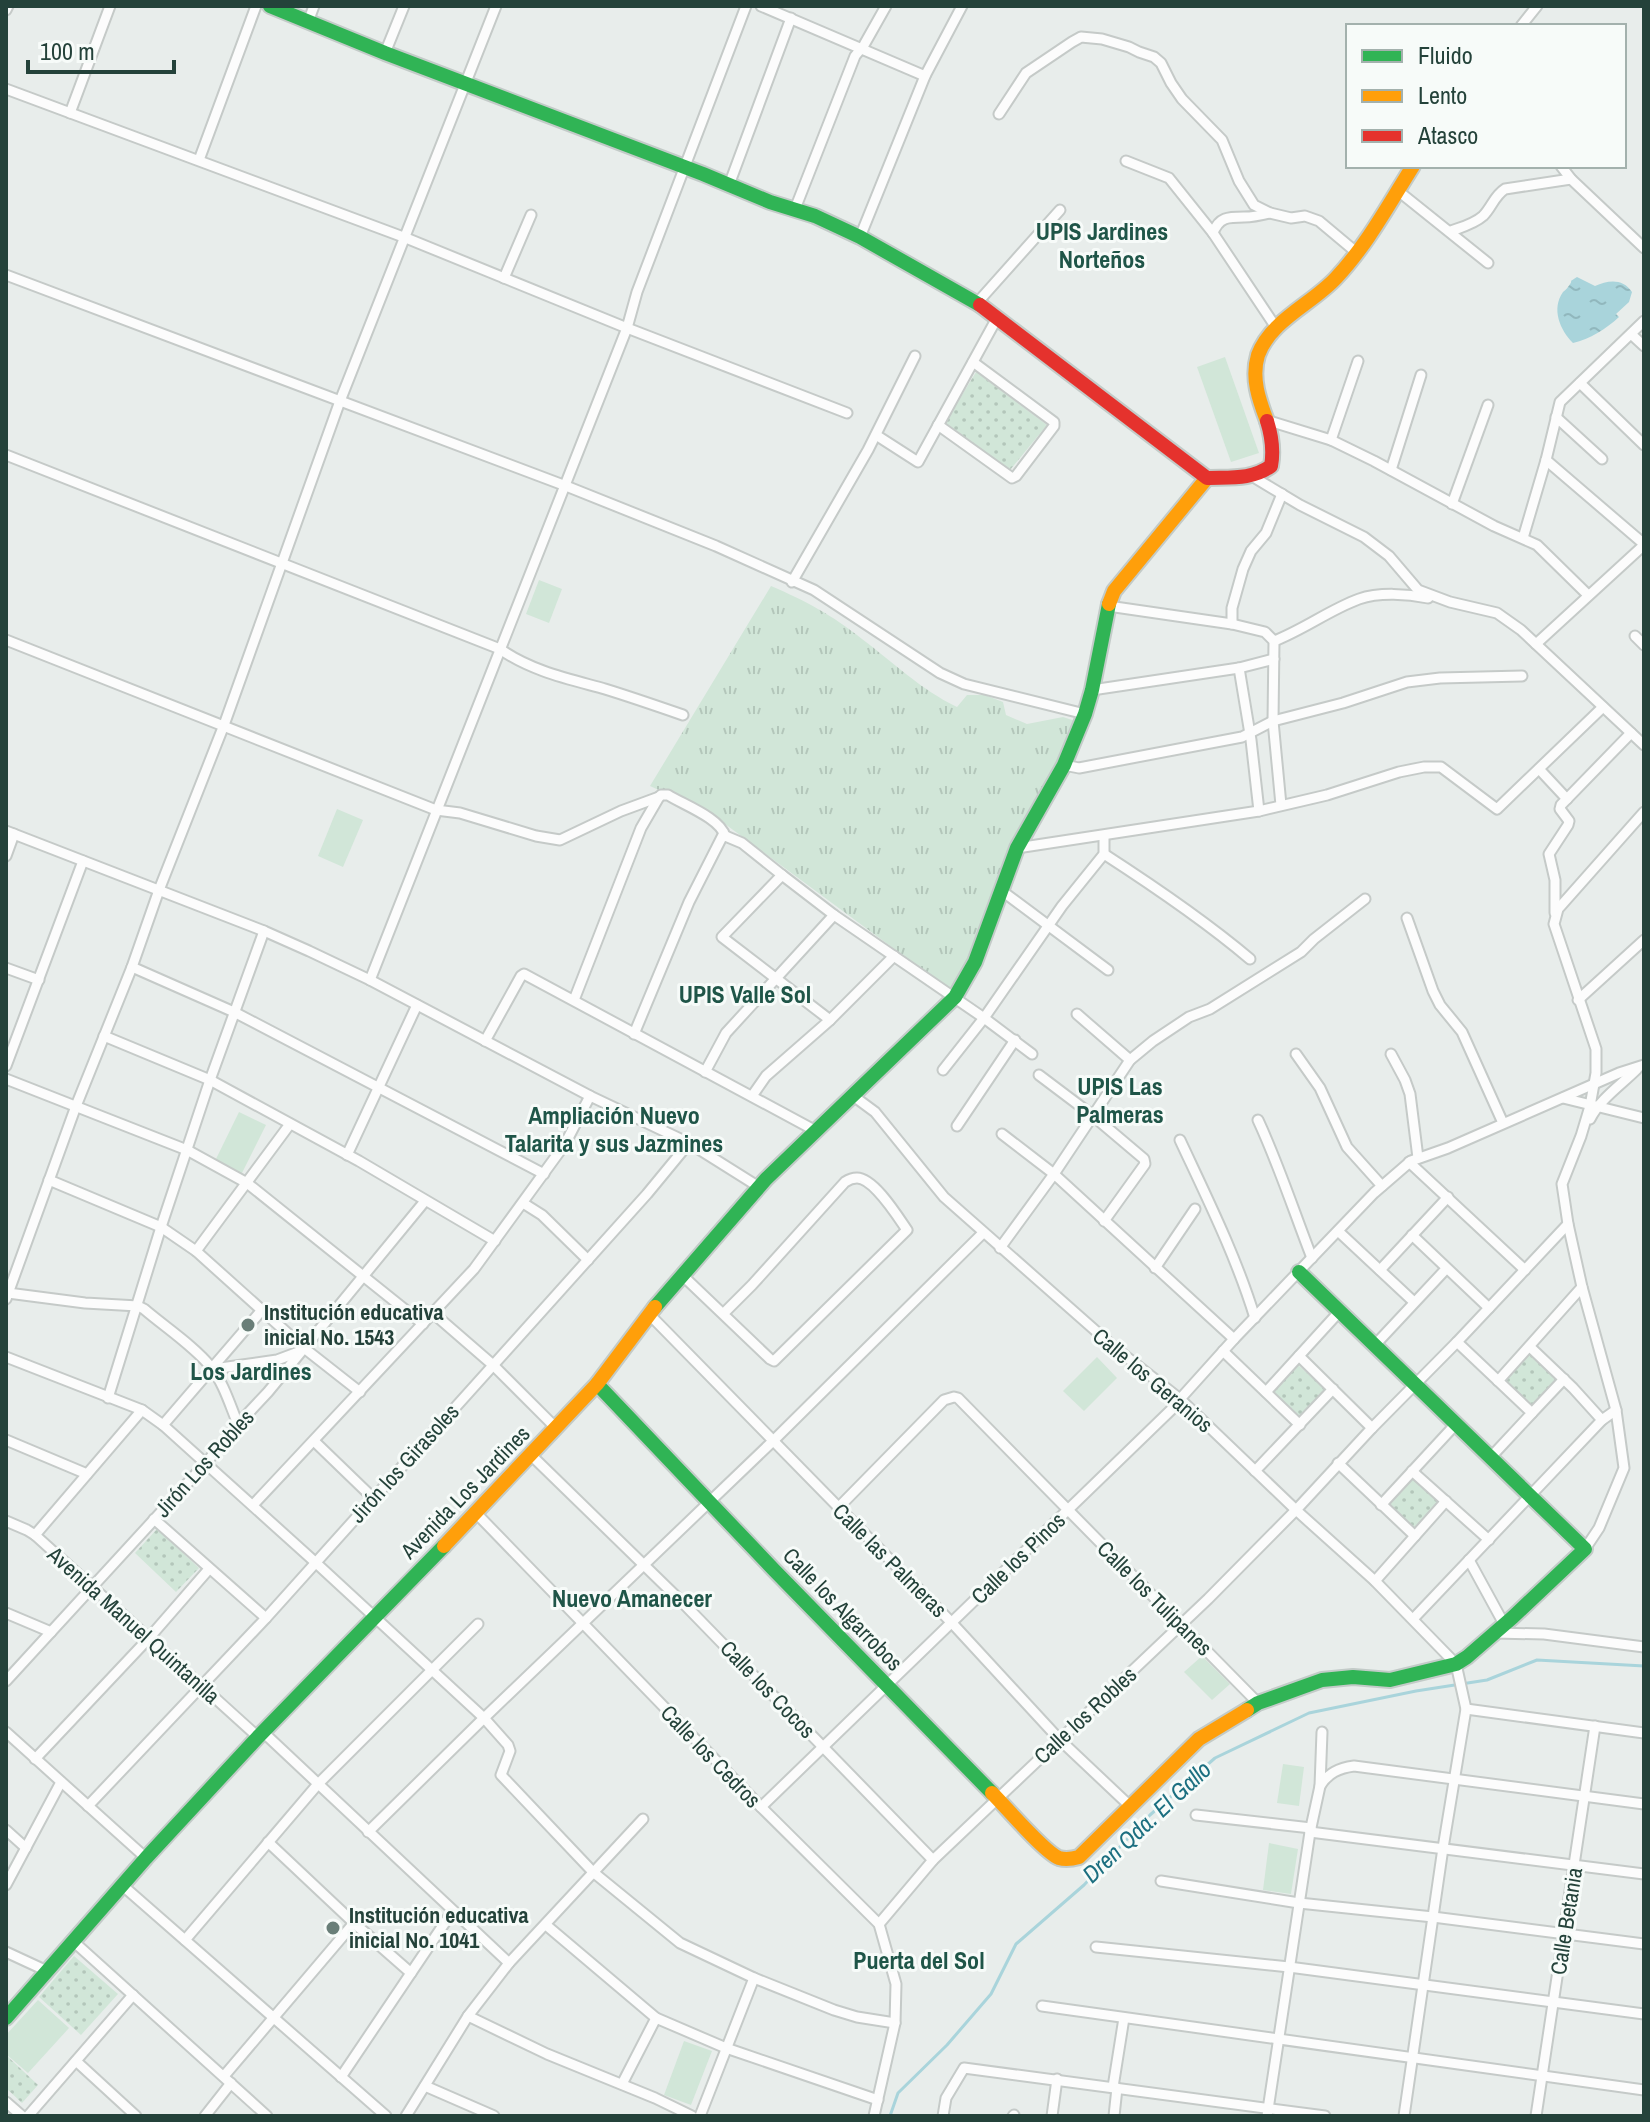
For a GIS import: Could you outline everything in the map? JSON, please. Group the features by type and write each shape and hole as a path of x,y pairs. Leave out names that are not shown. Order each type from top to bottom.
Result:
{"street":[{"path":"70,113 110,6"},
{"path":"199,160 256,6"},
{"path":"270,6 770,202 815,216 860,237 977,303 1207,478 1250,475 1271,466 1274,452 1254,376 1264,343 1293,314 1325,290 1356,252 1412,168"},
{"path":"308,22 314,6"},
{"path":"385,53 404,6"},
{"path":"238,1424 213,1369 138,1306 7,1296 76,1106 224,725 340,401 496,6"},
{"path":"370,980 627,328 637,292 746,6"},
{"path":"761,6 925,76"},
{"path":"795,209 855,56 886,6"},
{"path":"860,237 925,76 962,6"},
{"path":"1522,24 1536,6"},
{"path":"729,185 791,18"},
{"path":"999,114 1026,73 1081,37 1129,47 1161,63 1182,99 1222,140 1254,205 1270,213 1291,218 1305,216 1319,221 1356,252"},
{"path":"6,89 406,238 847,413"},
{"path":"1126,161 1169,178 1213,233 1277,329"},
{"path":"1563,168 1644,248"},
{"path":"1451,231 1482,217 1496,195 1505,189 1571,179"},
{"path":"1397,190 1488,263"},
{"path":"977,303 1060,210"},
{"path":"1213,233 1221,220 1228,216 1270,213"},
{"path":"504,278 531,215"},
{"path":"6,275 566,486 716,546 814,590 940,673 964,684 1085,714"},
{"path":"876,435 918,462 997,318"},
{"path":"1523,538 1560,402 1644,321"},
{"path":"1631,334 1644,346"},
{"path":"792,582 876,435 915,356"},
{"path":"1331,440 1358,361"},
{"path":"938,425 1012,478 1054,426 1054,422 973,362"},
{"path":"1391,470 1421,375"},
{"path":"1580,383 1644,445"},
{"path":"1452,504 1488,405"},
{"path":"1556,417 1602,459"},
{"path":"1266,420 1331,440 1537,545 1588,595"},
{"path":"6,455 500,649 515,659 552,674 683,715"},
{"path":"1536,644 1644,544 1546,460"},
{"path":"1250,475 1364,537 1389,556 1418,590 1450,602"},
{"path":"1207,478 1124,578 1108,606 1232,624 1265,632 1274,641 1273,721 1281,805"},
{"path":"1232,624 1232,608 1243,569 1251,551 1266,533 1282,494"},
{"path":"1274,641 1367,597 1419,596 1497,613 1521,630 1644,745"},
{"name":"Avenida Los Jardines","path":"6,2018 146,1858 260,1735 597,1384 681,1274 759,1187 955,997 975,962 1017,848 1064,765 1085,714 1108,606"},
{"path":"1635,636 1644,645"},
{"path":"6,640 436,810 460,813 536,836 560,840 621,811 668,795 712,819 722,828 725,836 742,843 834,915 955,997 1032,1054"},
{"path":"1092,690 1239,668 1274,659"},
{"path":"1239,668 1259,811"},
{"path":"1064,765 1079,768 1242,737 1273,721 1416,681 1522,676"},
{"path":"1017,848 1259,811 1424,767 1441,767 1497,809 1603,707"},
{"path":"1131,1807 1199,1739 1258,1703 1322,1680 1353,1677 1390,1680 1456,1664 1499,1629 1585,1549 1599,1528 1624,1468 1616,1410 1582,1287 1562,1184 1593,1106 1596,1049 1556,934 1556,898 1549,854 1569,821 1560,809 1631,733"},
{"path":"1539,769 1567,799"},
{"path":"574,1000 641,828 659,797"},
{"path":"1555,917 1558,909 1644,812"},
{"path":"6,856 10,832 264,931 370,980 590,1096 689,1143 759,1187"},
{"path":"634,1034 689,902 725,836"},
{"path":"943,1070 1104,854 1104,836"},
{"path":"1104,854 1171,897 1250,959"},
{"path":"6,1066 83,861"},
{"path":"782,875 722,937 830,1020"},
{"path":"1002,891 1108,970"},
{"path":"1000,1248 1130,1060 1189,1017 1210,1009 1301,952 1365,899"},
{"path":"705,1072 726,1033 834,915"},
{"path":"1407,918 1433,991 1462,1032 1503,1123"},
{"path":"108,1398 210,1080 264,931"},
{"path":"1578,1000 1644,940"},
{"path":"752,1096 766,1076 830,1020 894,956"},
{"path":"132,967 234,1012 544,1174"},
{"path":"6,968 39,980"},
{"path":"485,1041 524,974 816,1131"},
{"path":"347,1155 417,1005"},
{"path":"1077,1014 1130,1060"},
{"path":"104,1036 210,1080 495,1241"},
{"path":"957,1126 1015,1040"},
{"path":"1296,1054 1320,1088 1347,1147 1382,1186"},
{"path":"1391,1054 1410,1094 1414,1160 1525,1270"},
{"path":"1180,1399 1382,1186 1414,1160 1643,1064"},
{"path":"1593,1106 1643,1064"},
{"path":"1039,1075 1144,1159 1145,1164 1104,1221"},
{"path":"6,1079 187,1150 247,1183 423,1324"},
{"name":"Calle los Geranios","path":"852,1095 875,1112 944,1197 1114,1347 1180,1399 1375,1581 1456,1664"},
{"path":"253,1505 474,1269 565,1144 590,1096"},
{"path":"1563,1098 1644,1118"},
{"path":"1258,1120 1278,1164 1312,1258"},
{"path":"196,1251 290,1124"},
{"path":"1002,1134 1054,1174 1234,1339"},
{"path":"1180,1140 1224,1235 1255,1318"},
{"name":"Jirón los Girasoles","path":"88,1806 266,1618 647,1194 689,1143"},
{"path":"681,1274 723,1314 774,1361 907,1230 865,1180 856,1177 845,1182 723,1314"},
{"path":"49,1180 161,1227 196,1251 303,1350 360,1392"},
{"path":"1380,1270 1448,1197"},
{"name":"Jirón Los Robles","path":"6,1681 268,1392 425,1201"},
{"path":"523,1203 542,1215 588,1260"},
{"path":"1155,1268 1195,1209"},
{"name":"Calle los Robles","path":"879,1924 933,1860 1182,1626 1568,1224"},
{"path":"1338,1231 1414,1302"},
{"path":"368,1832 773,1441 983,1233"},
{"path":"1412,1235 1489,1308"},
{"path":"1374,1346 1446,1269"},
{"path":"1299,1272 1585,1549"},
{"path":"1498,1381 1582,1287"},
{"path":"163,1425 262,1310"},
{"path":"1266,1392 1339,1312"},
{"path":"433,1313 493,1365 556,1428"},
{"name":"Calle las Palmeras","path":"649,1314 952,1623 1059,1739 1131,1807"},
{"path":"1457,1342 1532,1413"},
{"path":"1530,1347 1602,1420"},
{"path":"213,1369 277,1360 303,1350"},
{"path":"1223,1351 1300,1425"},
{"path":"1299,1356 1372,1428"},
{"path":"6,1357 142,1410 163,1425 484,1718 510,1751 501,1775 593,1872 680,1943 754,1978 834,2010 895,2023"},
{"path":"1491,1457 1564,1379"},
{"name":"Calle los Algarrobos","path":"597,1384 708,1503 1049,1852 1061,1859 1079,1857 1131,1807"},
{"path":"1255,1471 1333,1389"},
{"name":"Calle los Tulipanes","path":"838,1508 948,1398 958,1398 1258,1703"},
{"name":"Calle los Pinos","path":"761,1807 1172,1409"},
{"path":"35,1535 142,1410"},
{"path":"1413,1619 1602,1420 1616,1410"},
{"path":"1381,1505 1455,1425"},
{"path":"6,1440 87,1474"},
{"path":"314,1441 373,1498"},
{"name":"Calle los Cocos","path":"531,1455 824,1746 933,1860"},
{"path":"1338,1463 1415,1536"},
{"path":"1412,1471 1489,1540"},
{"path":"1375,1581 1446,1501"},
{"name":"Calle los Cedros","path":"476,1513 879,1924 896,1984 895,2023 874,2116"},
{"path":"154,1519 266,1618"},
{"name":"Avenida Manuel Quintanilla","path":"6,1521 35,1535 202,1687 318,1784 509,1963"},
{"path":"1469,1560 1499,1629"},
{"path":"35,1759 209,1569"},
{"path":"6,1613 51,1632"},
{"path":"185,1940 318,1784 478,1624"},
{"path":"1499,1629 1644,1647"},
{"path":"1404,2116 1466,1709 1456,1664"},
{"path":"1466,1709 1644,1733"},
{"name":"Calle Betania","path":"1536,2116 1595,1726"},
{"path":"6,1732 146,1858"},
{"path":"1268,2112 1310,1830 1320,1786 1322,1732"},
{"path":"1320,1786 1325,1777 1335,1771 1354,1766 1644,1804"},
{"path":"6,1885 10,1869 26,1848 61,1782"},
{"path":"1196,1815 1644,1874"},
{"path":"406,2116 468,2016 509,1963 643,1819"},
{"path":"6,1830 26,1848"},
{"path":"268,1842 411,1973"},
{"path":"1161,1881 1299,1903 1644,1944"},
{"path":"122,1885 386,2116"},
{"path":"341,2077 452,1912"},
{"path":"205,2116 228,2080 275,2019 354,1923"},
{"path":"546,1925 656,2018 726,2048 878,2100"},
{"path":"73,1941 267,2116"},
{"path":"1096,1947 1289,1967 1644,2014"},
{"path":"6,1952 47,1971"},
{"path":"700,2116 754,1978"},
{"path":"28,2116 133,1995"},
{"path":"1042,2006 1644,2090"},
{"path":"468,2016 547,2054 692,2116"},
{"path":"622,2084 656,2018"},
{"path":"1114,2116 1124,2018"},
{"path":"76,2061 136,2116"},
{"path":"943,2116 946,2098 964,2068 1057,2079 1268,2112 1325,2116"},
{"path":"1052,2116 1057,2079"},
{"path":"425,2086 494,2116"},
{"path":"6,2102 22,2116"}],"green space":[{"path":"1225,357 1259,453 1231,462 1197,367"},
{"path":"976,372 1047,425 1010,470 945,423"},
{"path":"539,580 562,589 549,623 526,614"},
{"path":"771,586 807,603 851,630 919,684 957,707 967,695 985,695 1003,702 1006,715 1027,724 1063,717 1075,721 1052,772 1005,859 977,944 967,968 951,991 725,824 650,786"},
{"path":"337,809 363,820 343,867 318,856"},
{"path":"239,1112 266,1125 241,1175 215,1161"},
{"path":"1530,1352 1558,1378 1531,1406 1503,1380"},
{"path":"1097,1357 1117,1378 1084,1411 1063,1391"},
{"path":"1298,1365 1327,1391 1301,1419 1272,1392"},
{"path":"1412,1476 1440,1503 1414,1531 1386,1505"},
{"path":"157,1529 199,1568 176,1592 135,1553"},
{"path":"1202,1656 1230,1684 1212,1700 1184,1672"},
{"path":"1283,1764 1304,1767 1299,1806 1277,1803"},
{"path":"1269,1843 1298,1849 1291,1894 1263,1890"},
{"path":"74,1956 118,1994 81,2035 39,1997"},
{"path":"38,2000 69,2028 28,2073 6,2054 6,2035"},
{"path":"684,2041 712,2051 691,2105 664,2095"},
{"path":"6,2055 38,2085 22,2103 6,2088"}],"water":[{"path":"1577,277 1595,286 1620,282 1632,292 1629,302 1616,314 1619,317 1592,336 1573,343 1564,332 1557,312 1563,292"}],"waterway":[{"name":"Dren Qda. El Gallo","path":"890,2116 898,2093 947,2045 991,1994 1016,1944 1084,1885 1150,1815 1215,1758 1309,1713 1487,1680 1537,1660 1644,1666"}],"traffic: fast":[{"path":"270,6 770,202 815,216 860,237 980,305"},
{"path":"655,1307 766,1179 955,997 975,962 1017,848 1064,765 1085,714 1109,604"},
{"path":"1247,1710 1258,1703 1322,1680 1353,1677 1390,1680 1456,1664 1513,1617 1585,1549 1299,1272"},
{"path":"597,1384 992,1793"},
{"path":"6,2018 146,1858 258,1737 444,1546"}],"traffic: slow":[{"path":"1267,421 1255,372 1264,343 1282,322 1336,278 1358,252 1412,168"},
{"path":"1109,604 1114,591 1207,478"},
{"path":"444,1546 597,1384 655,1307"},
{"path":"992,1793 1052,1854 1064,1859 1079,1857 1199,1739 1247,1710"}],"traffic: jam":[{"path":"980,305 1207,478 1248,476 1271,466 1272,444 1267,421"}],"place":[{"name":"Institución educativa inicial No. 1543","path":"248,1325"},
{"name":"Institución educativa inicial No. 1041","path":"333,1928"}],"district":[{"name":"UPIS Jardines Norteños","path":"1102,246"},
{"name":"UPIS Valle Sol","path":"745,995"},
{"name":"UPIS Las Palmeras","path":"1120,1101"},
{"name":"Ampliación Nuevo Talarita y sus Jazmines","path":"614,1130"},
{"name":"Los Jardines","path":"251,1372"},
{"name":"Nuevo Amanecer","path":"632,1599"},
{"name":"Puerta del Sol","path":"919,1961"}]}
